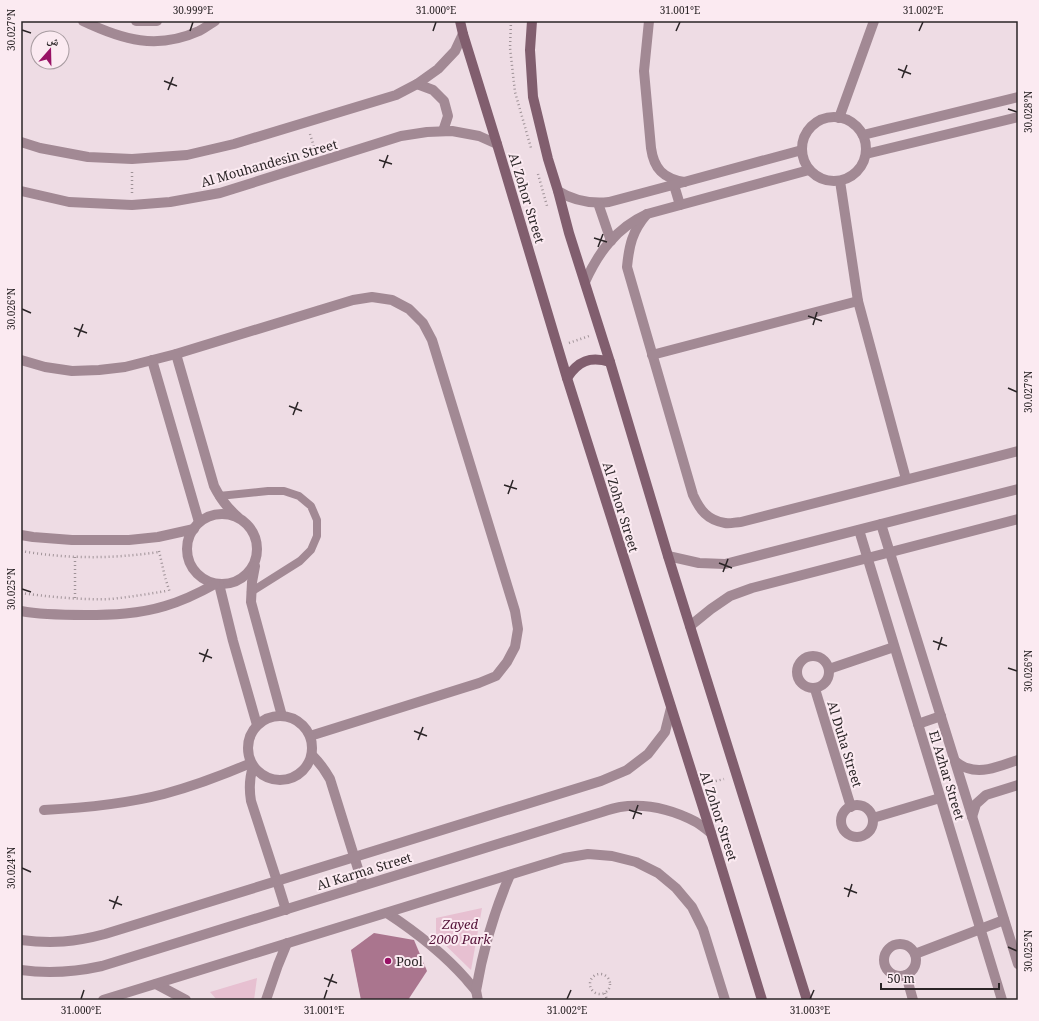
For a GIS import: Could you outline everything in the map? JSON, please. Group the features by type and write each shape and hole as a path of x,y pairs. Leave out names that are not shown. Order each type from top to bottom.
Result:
{"main road":[{"name":"Al Zohor Street","path":"460,21 566,378 711,833 762,1000"},
{"path":"532,21 530,50 533,97 548,159 569,233 610,362 668,556 807,1000"},
{"path":"566,378 574,368 585,361 598,360 610,362"}],"street":[{"path":"83,21 100,29 135,40 157,41 179,38 200,30 215,21"},
{"path":"136,21 157,21"},
{"path":"649,21 644,71 652,158 657,168 664,175 674,180 684,182"},
{"path":"839,118 874,21"},
{"path":"21,142 40,148 88,157 132,159 186,155 234,144 396,95 418,84 438,69 455,51 463,34"},
{"path":"418,84 433,90 444,101 448,116 443,131"},
{"path":"863,135 1018,97"},
{"path":"866,154 1018,117"},
{"path":"828,118 839,118 849,121 857,127 863,135 866,144 866,154 863,164 857,172 849,178 840,181 828,181 818,177 809,170 802,157 803,139 809,129 818,122 828,118"},
{"name":"Al Mouhandesin Street","path":"21,192 69,202 132,205 170,202 220,193 400,136 427,132 452,131 479,136 497,144"},
{"path":"558,191 577,200 598,203 608,202 802,150"},
{"path":"585,282 591,268 610,240 622,228 637,218 809,170"},
{"path":"840,181 858,301 906,479"},
{"path":"674,185 680,205"},
{"path":"598,203 610,240"},
{"path":"647,214 641,221 633,236 628,251 627,268 693,495 700,509 711,519 725,523 740,522 1018,450"},
{"path":"21,360 45,367 72,371 119,368 176,354 353,300 372,297 392,300 409,309 423,323 432,340 515,610 518,629 515,646 507,662 496,676 479,683 310,736"},
{"path":"652,355 858,301"},
{"path":"176,354 214,486 225,505 251,528 256,539 258,550 252,602 282,716"},
{"path":"152,360 197,526"},
{"path":"668,556 699,563 724,564 1018,489"},
{"path":"242,520 232,515 220,514 209,516 197,526 189,539 187,550 190,562 195,572 204,580 217,584 234,583 247,575 256,562"},
{"path":"690,626 710,609 730,596 752,588 1018,519"},
{"name":"El Azhar Street","path":"881,524 1018,964"},
{"path":"21,535 72,540 129,540 158,537 197,526"},
{"name":"El Azhar Street","path":"859,530 1002,1000"},
{"path":"21,611 37,614 74,616 140,612 174,603 217,584"},
{"path":"217,584 257,725"},
{"path":"829,669 894,647"},
{"path":"809,656 818,657 825,661 829,669 828,677 823,685 815,689 807,688 800,683 796,675 799,663 809,656"},
{"name":"Al Duha Street","path":"815,689 851,807"},
{"name":"Al Karma Street","path":"21,940 64,942 105,934 602,781 627,770 648,754 665,732 671,708"},
{"path":"282,716 294,719 304,726 310,736 313,746 312,756 307,767 298,776 286,780 273,781 262,776 252,765 247,750 249,736 257,725 269,717 282,716"},
{"path":"918,724 941,716"},
{"path":"312,756 319,762 330,779 363,885"},
{"path":"956,762 968,768 981,770 994,768 1018,760"},
{"path":"44,810 104,805 164,794 252,765"},
{"path":"252,765 249,789 251,801 286,910"},
{"path":"972,817 976,804 986,795 1018,784"},
{"path":"873,818 940,798"},
{"name":"Al Karma Street","path":"21,970 51,973 85,970 102,966 621,807 641,806 660,808 679,814 697,823 711,833"},
{"path":"860,806 869,810 873,818 872,827 867,834 858,838 850,836 843,830 841,821 844,812 851,807 860,806"},
{"path":"104,1000 564,858 588,854 612,856 636,862 658,873 676,888 692,907 702,929 725,1000"},
{"path":"477,995 480,967 492,920 510,875"},
{"path":"387,913 407,926 438,950 460,973 477,995"},
{"path":"915,954 1004,920"},
{"path":"266,1000 287,943"},
{"path":"896,943 904,944 911,948 915,954 916,962 912,970 906,975 898,976 890,974 885,968 883,960 884,953 889,947 896,943"},
{"path":"906,975 913,1000"},
{"path":"156,984 186,1000"}],"lane":[{"path":"219,496 268,491 284,491 299,496 311,506 317,520 317,536 311,550 300,561 252,592"}],"path":[{"path":"306,122 318,162"},
{"path":"132,159 132,205"},
{"path":"558,347 600,332"},
{"path":"158,537 159,552 165,577 174,603"},
{"path":"21,551 40,554 101,558 133,556 159,552"},
{"path":"75,557 75,599"},
{"path":"21,593 75,599 110,599 142,596 169,590"},
{"path":"696,787 737,775"},
{"path":"601,974 608,978 610,986 605,993 596,993 590,988 590,979 593,976 601,974"},
{"path":"605,993 607,1000"}],"green space":[{"name":"Zayed 2000 Park","path":"482,908 471,970 436,936 436,918"},
{"path":"257,978 254,1000 217,1000 210,992"}],"shaded area":[{"name":"Pool","path":"374,933 414,940 427,971 408,1000 361,1000 351,950"}],"place":[{"name":"Pool","path":"388,961"}]}
